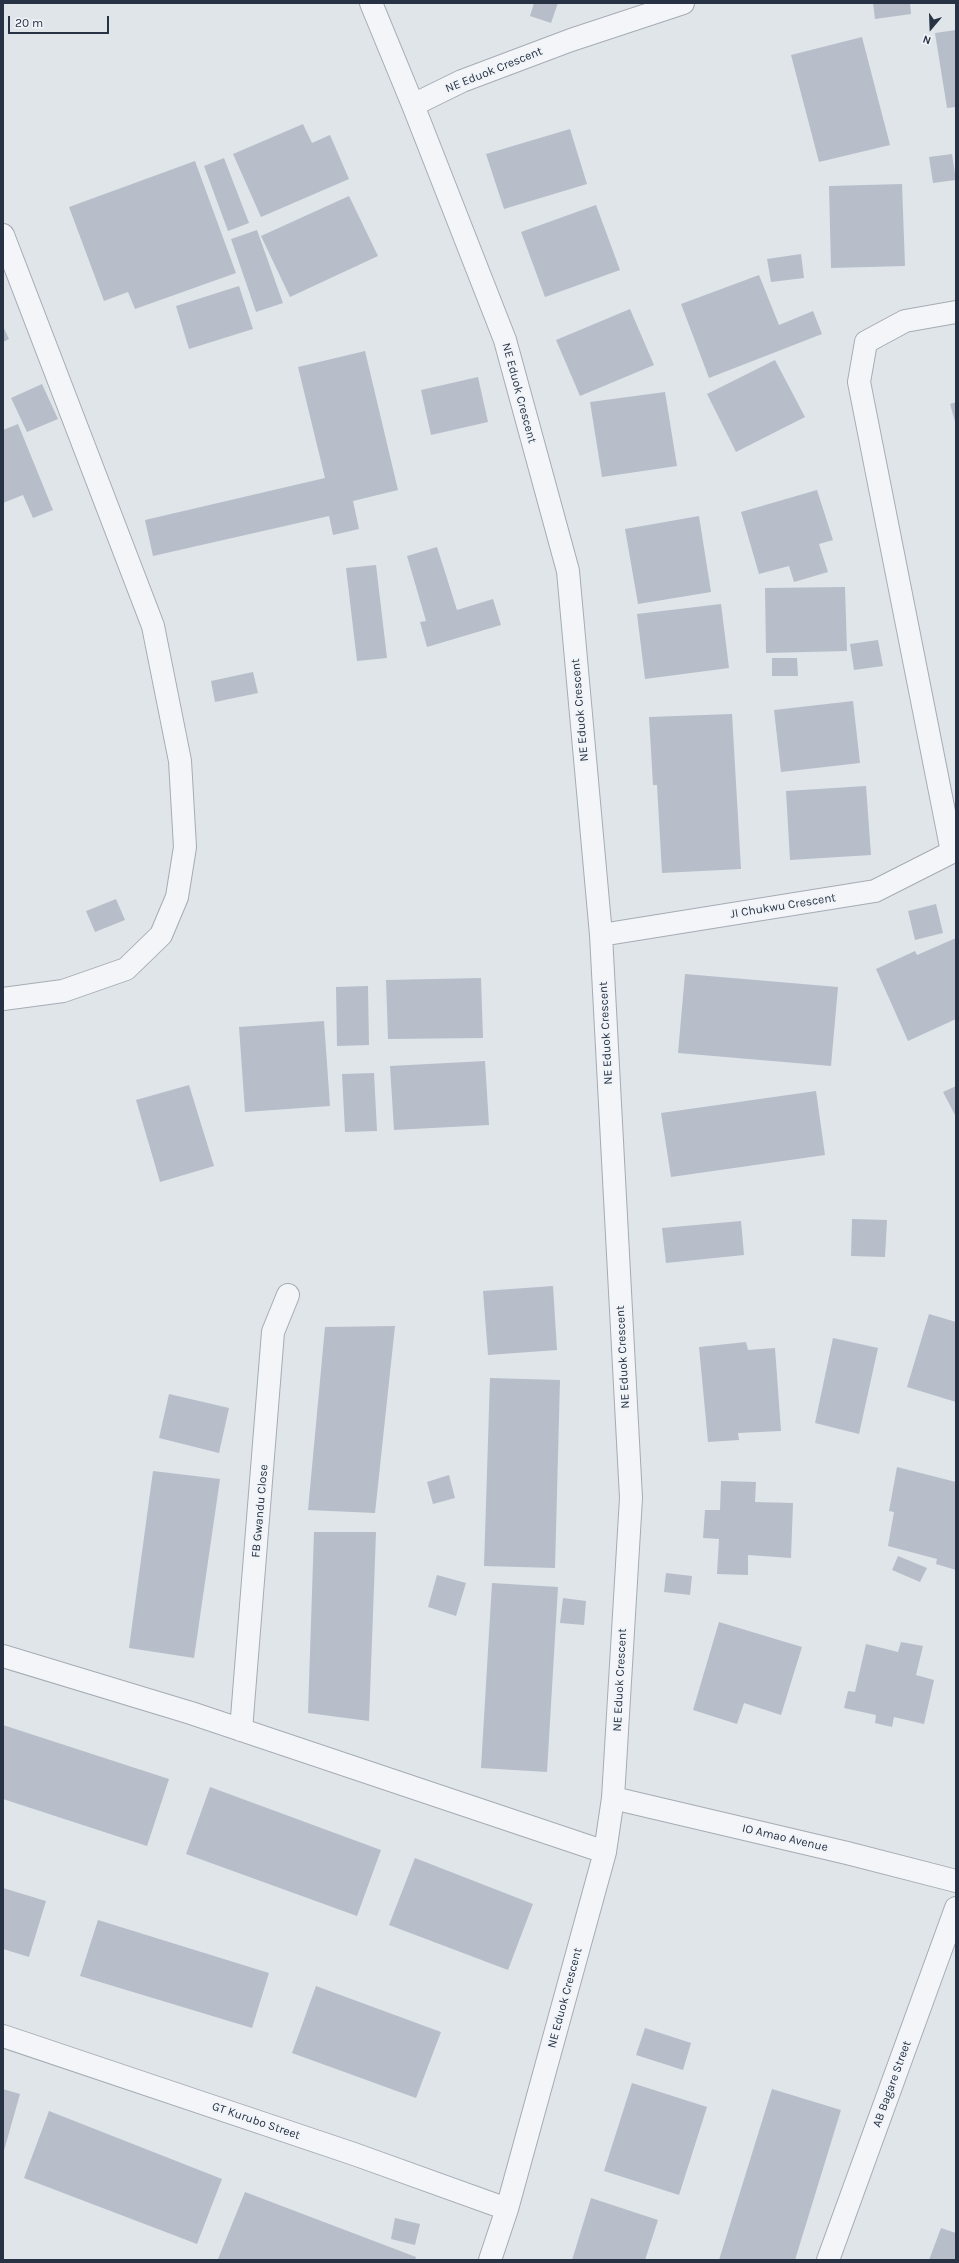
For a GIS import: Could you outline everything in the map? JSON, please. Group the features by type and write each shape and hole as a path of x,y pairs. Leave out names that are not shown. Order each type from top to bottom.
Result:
{"street":[{"path":"371,3 413,105"},
{"name":"NE Eduok Crescent","path":"490,2260 507,2209 605,1852 613,1798 631,1498 601,935 568,571 505,340 413,105 469,78 571,40 683,3"},
{"path":"3,999 63,991 126,969 161,935 177,897 185,847 180,760 153,626 5,246"},
{"path":"954,851 859,382 866,342 905,321 956,312"},
{"name":"JI Chukwu Crescent","path":"601,935 874,891 954,851"},
{"name":"FB Gwandu Close","path":"241,1730 273,1332 288,1295"},
{"path":"3,1656 241,1730 605,1852"},
{"name":"IO Amao Avenue","path":"613,1798 847,1853 956,1881"},
{"name":"AB Bagare Street","path":"828,2260 956,1908"},
{"name":"GT Kurubo Street","path":"3,2036 354,2154 507,2209"}],"building":[{"path":"534,3 558,3 551,23 530,16"},
{"path":"873,3 910,3 911,14 875,19"},
{"path":"956,30 956,107 947,108 935,33"},
{"path":"862,37 890,145 819,162 791,55"},
{"path":"303,124 312,143 330,135 349,179 261,217 233,154"},
{"path":"570,129 587,184 504,209 486,154"},
{"path":"952,154 956,180 933,183 929,157"},
{"path":"224,158 249,223 228,231 204,166"},
{"path":"195,161 236,273 135,309 128,292 104,301 69,207"},
{"path":"902,184 905,266 831,268 829,186"},
{"path":"349,196 378,256 290,297 261,236"},
{"path":"596,205 620,270 545,297 521,232"},
{"path":"257,230 283,303 256,312 231,239"},
{"path":"801,254 804,278 771,282 767,259"},
{"path":"759,275 779,325 813,311 822,334 709,378 681,304"},
{"path":"239,286 253,329 189,349 176,306"},
{"path":"630,309 654,365 580,396 556,340"},
{"path":"3,326 9,339 3,342"},
{"path":"365,351 398,490 353,501 359,529 333,535 329,516 153,556 145,520 325,478 298,367"},
{"path":"775,360 805,417 736,452 707,394"},
{"path":"478,377 488,422 431,435 421,390"},
{"path":"42,384 58,419 27,432 11,398"},
{"path":"665,392 677,466 602,477 590,402"},
{"path":"956,402 956,425 950,404"},
{"path":"18,424 53,510 33,518 23,495 3,503 3,430"},
{"path":"817,490 833,540 819,544 828,572 794,582 789,566 759,574 741,512"},
{"path":"699,516 711,592 638,604 625,529"},
{"path":"437,547 457,610 493,599 501,625 427,647 420,622 426,621 407,556"},
{"path":"376,565 387,658 357,661 346,568"},
{"path":"845,587 847,651 766,653 765,588"},
{"path":"721,604 729,668 645,679 637,614"},
{"path":"878,640 883,666 854,670 850,644"},
{"path":"772,658 797,658 798,676 772,676"},
{"path":"253,672 258,693 215,702 211,681"},
{"path":"853,701 860,763 781,772 774,710"},
{"path":"732,714 741,869 662,873 657,785 653,785 649,717"},
{"path":"866,786 871,855 790,860 786,791"},
{"path":"116,899 125,920 95,932 86,911"},
{"path":"936,904 943,933 915,940 908,911"},
{"path":"956,938 956,1019 908,1041 876,969 915,951 917,955"},
{"path":"685,974 838,987 831,1066 678,1053"},
{"path":"481,978 483,1038 388,1039 386,980"},
{"path":"368,986 369,1045 337,1046 336,987"},
{"path":"324,1021 330,1106 245,1112 239,1027"},
{"path":"485,1061 489,1125 394,1130 390,1066"},
{"path":"374,1073 377,1131 345,1132 342,1074"},
{"path":"189,1085 214,1166 160,1182 136,1100"},
{"path":"956,1086 956,1117 943,1092"},
{"path":"816,1091 825,1155 671,1177 661,1113"},
{"path":"852,1219 887,1220 885,1257 851,1256"},
{"path":"741,1221 744,1255 666,1263 662,1228"},
{"path":"553,1286 557,1350 488,1355 483,1291"},
{"path":"929,1314 956,1322 956,1402 907,1387"},
{"path":"395,1326 375,1513 308,1510 325,1327"},
{"path":"833,1338 878,1348 859,1434 815,1423"},
{"path":"746,1342 748,1350 775,1348 781,1431 738,1433 739,1440 708,1442 699,1347"},
{"path":"490,1378 560,1380 555,1568 484,1566"},
{"path":"169,1394 229,1408 219,1453 159,1438"},
{"path":"897,1467 956,1482 956,1570 936,1564 937,1559 888,1546 894,1512 889,1511"},
{"path":"153,1471 220,1479 194,1658 129,1648"},
{"path":"449,1475 455,1498 433,1504 427,1482"},
{"path":"721,1481 756,1482 755,1502 793,1503 791,1558 748,1555 748,1575 717,1574 719,1539 703,1538 705,1510 720,1510"},
{"path":"314,1532 376,1532 369,1721 308,1713"},
{"path":"898,1556 927,1568 920,1582 892,1570"},
{"path":"666,1573 692,1576 690,1595 664,1592"},
{"path":"437,1575 466,1583 456,1616 428,1607"},
{"path":"492,1583 558,1587 547,1772 481,1768"},
{"path":"563,1598 586,1601 584,1625 560,1623"},
{"path":"719,1622 802,1647 781,1715 744,1703 737,1724 693,1710"},
{"path":"901,1642 923,1646 916,1675 934,1680 924,1724 894,1717 892,1727 875,1723 876,1715 844,1708 848,1691 855,1692 866,1644 898,1652"},
{"path":"3,1725 169,1779 147,1846 3,1799"},
{"path":"210,1787 381,1850 357,1916 186,1854"},
{"path":"415,1858 533,1904 508,1970 389,1925"},
{"path":"3,1888 46,1901 29,1957 3,1949"},
{"path":"98,1920 269,1973 252,2028 80,1976"},
{"path":"316,1986 441,2032 416,2098 292,2053"},
{"path":"645,2028 691,2043 683,2070 636,2055"},
{"path":"632,2083 707,2107 679,2195 604,2171"},
{"path":"3,2089 20,2094 3,2154"},
{"path":"772,2089 841,2110 795,2260 719,2260"},
{"path":"49,2111 222,2179 197,2244 24,2178"},
{"path":"245,2192 416,2257 415,2260 218,2259"},
{"path":"591,2198 658,2220 645,2260 572,2260"},
{"path":"395,2218 420,2224 415,2245 391,2239"},
{"path":"941,2228 956,2233 956,2260 929,2260"}]}
